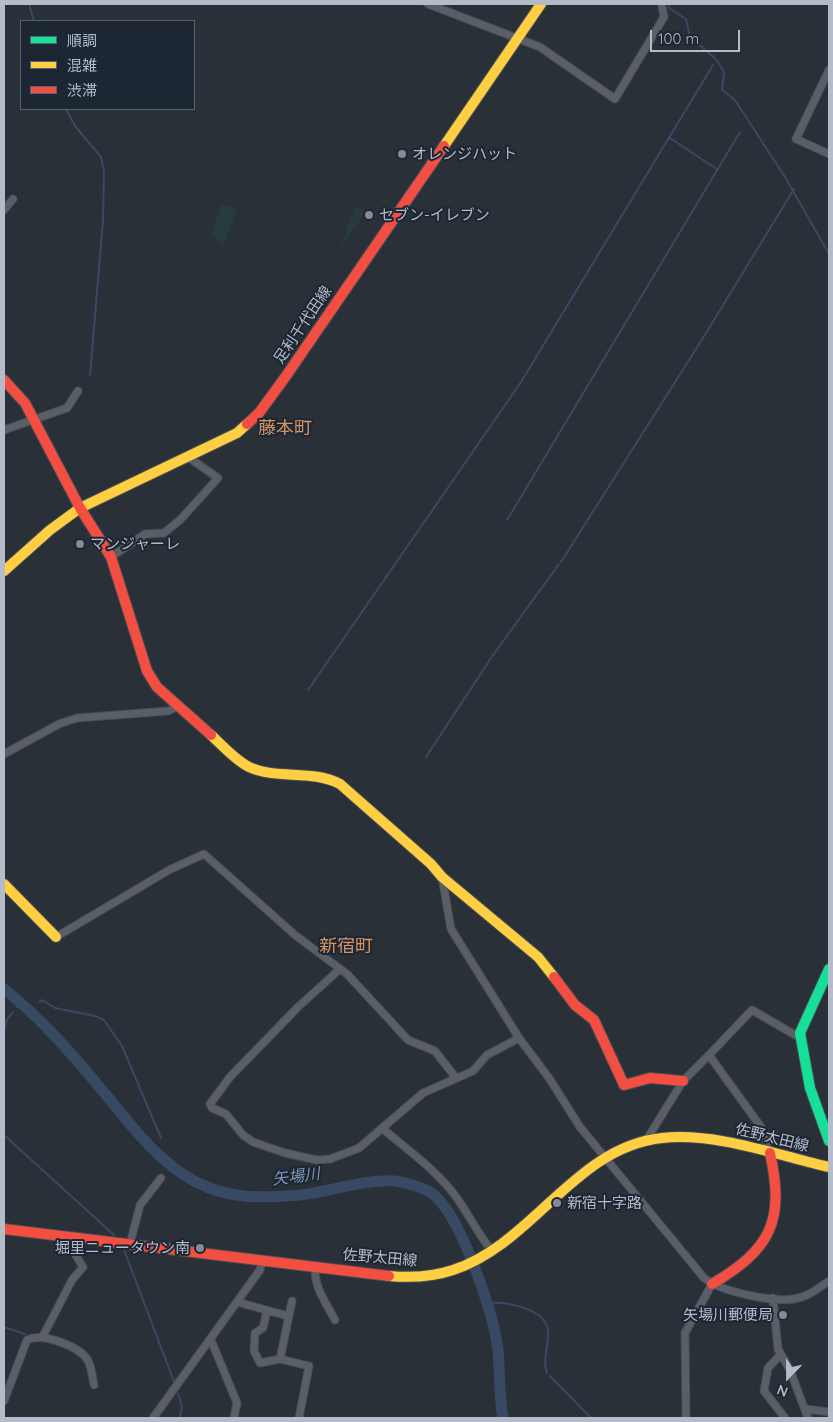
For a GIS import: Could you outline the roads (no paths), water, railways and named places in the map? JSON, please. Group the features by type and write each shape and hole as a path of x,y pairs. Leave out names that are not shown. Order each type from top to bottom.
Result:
{"main road":[{"name":"足利千代田線","path":"4,571 50,530 80,508 110,492 188,457 237,432 252,421 268,403 541,4"},
{"path":"4,380 25,403 80,508 111,557 147,670 157,687 234,756 249,767 259,770 327,777 340,784 431,864 442,877 538,957 575,1005 594,1020 624,1085 650,1078 683,1081"},
{"path":"4,884 56,936"},
{"path":"829,968 802,1027 802,1039 810,1088 829,1141"},
{"name":"佐野太田線","path":"4,1228 382,1276 432,1276 465,1266 492,1251 604,1157 647,1139 679,1135 701,1137 829,1167"},
{"path":"712,1284 731,1272 758,1250 771,1231 777,1211 778,1197 770,1153"}],"street":[{"path":"428,4 547,51 616,99 664,17 662,6"},
{"path":"829,70 796,139 829,154"},
{"path":"4,210 13,199"},
{"path":"4,430 67,408 78,391"},
{"path":"111,557 146,534 164,533 180,520 218,478 188,457"},
{"path":"4,754 59,724 77,718 168,711 179,706"},
{"path":"56,936 170,870 204,854 295,935 340,969 408,1040 435,1051 456,1078"},
{"path":"442,877 451,929 519,1038 549,1078 580,1127 697,1270 712,1284 732,1292 773,1298 803,1297 829,1281"},
{"path":"340,969 298,1007 230,1077 210,1107 229,1117 249,1140 285,1153 316,1160 338,1157 359,1148 423,1093 472,1070 487,1055 519,1038"},
{"path":"647,1139 683,1081 752,1010 802,1039"},
{"path":"709,1055 761,1127 770,1153"},
{"path":"383,1129 433,1171 450,1189 477,1233 492,1251"},
{"path":"130,1244 140,1205 160,1178"},
{"path":"43,1336 72,1280 84,1266 64,1236"},
{"path":"153,1418 260,1270 262,1261"},
{"path":"316,1267 314,1275 335,1320"},
{"path":"686,1418 685,1333 712,1284"},
{"path":"773,1298 778,1349 806,1409 808,1418"},
{"path":"280,1359 292,1301"},
{"path":"237,1302 267,1312 288,1316"},
{"path":"267,1312 263,1328 255,1333 254,1351 260,1363 280,1359 309,1366 299,1418"},
{"path":"4,1397 27,1340 43,1336 81,1351 89,1361 94,1385"},
{"path":"211,1340 236,1403 234,1418"},
{"path":"781,1354 768,1368 764,1391 785,1418"},
{"path":"806,1409 829,1412"}],"waterway":[{"path":"29,4 34,20"},
{"path":"669,4 669,8 686,19 690,37 716,59 724,72 722,90 735,100 785,177 829,254"},
{"path":"308,690 521,382 713,65"},
{"path":"67,110 75,126 101,157 104,171 103,220 90,375"},
{"path":"507,520 740,132"},
{"path":"670,138 718,170"},
{"path":"561,562 703,338 794,189"},
{"path":"426,757 493,655 559,564"},
{"name":"矢場川","path":"4,989 56,1037 145,1141 169,1164 196,1182 234,1195 260,1197 300,1195 382,1181 403,1182 430,1192 441,1202 452,1218 463,1239 481,1285 497,1343 503,1418"},
{"path":"40,1002 42,1000 55,1008 95,1016 104,1020 122,1046 161,1138"},
{"name":"矢場川","path":"17,1007 21,1003"},
{"name":"矢場川","path":"31,1013 34,1009"},
{"path":"4,1032 7,1019 13,1012"},
{"path":"4,1135 114,1235"},
{"path":"124,1250 175,1384"},
{"path":"489,1303 515,1305 524,1308 533,1312 546,1323 548,1331 545,1364 547,1373"},
{"path":"4,1327 25,1334"},
{"path":"550,1376 591,1418"},
{"path":"178,1394 182,1406 180,1418"}],"place":[{"name":"オレンジハット","path":"402,154"},
{"name":"セブン-イレブン","path":"369,215"},
{"name":"マンジャーレ","path":"80,544"},
{"name":"新宿十字路","path":"557,1203"},
{"name":"堀里ニュータウン南","path":"200,1248"},
{"name":"矢場川郵便局","path":"783,1315"}],"district":[{"name":"藤本町","path":"285,429"},
{"name":"新宿町","path":"346,947"}]}
